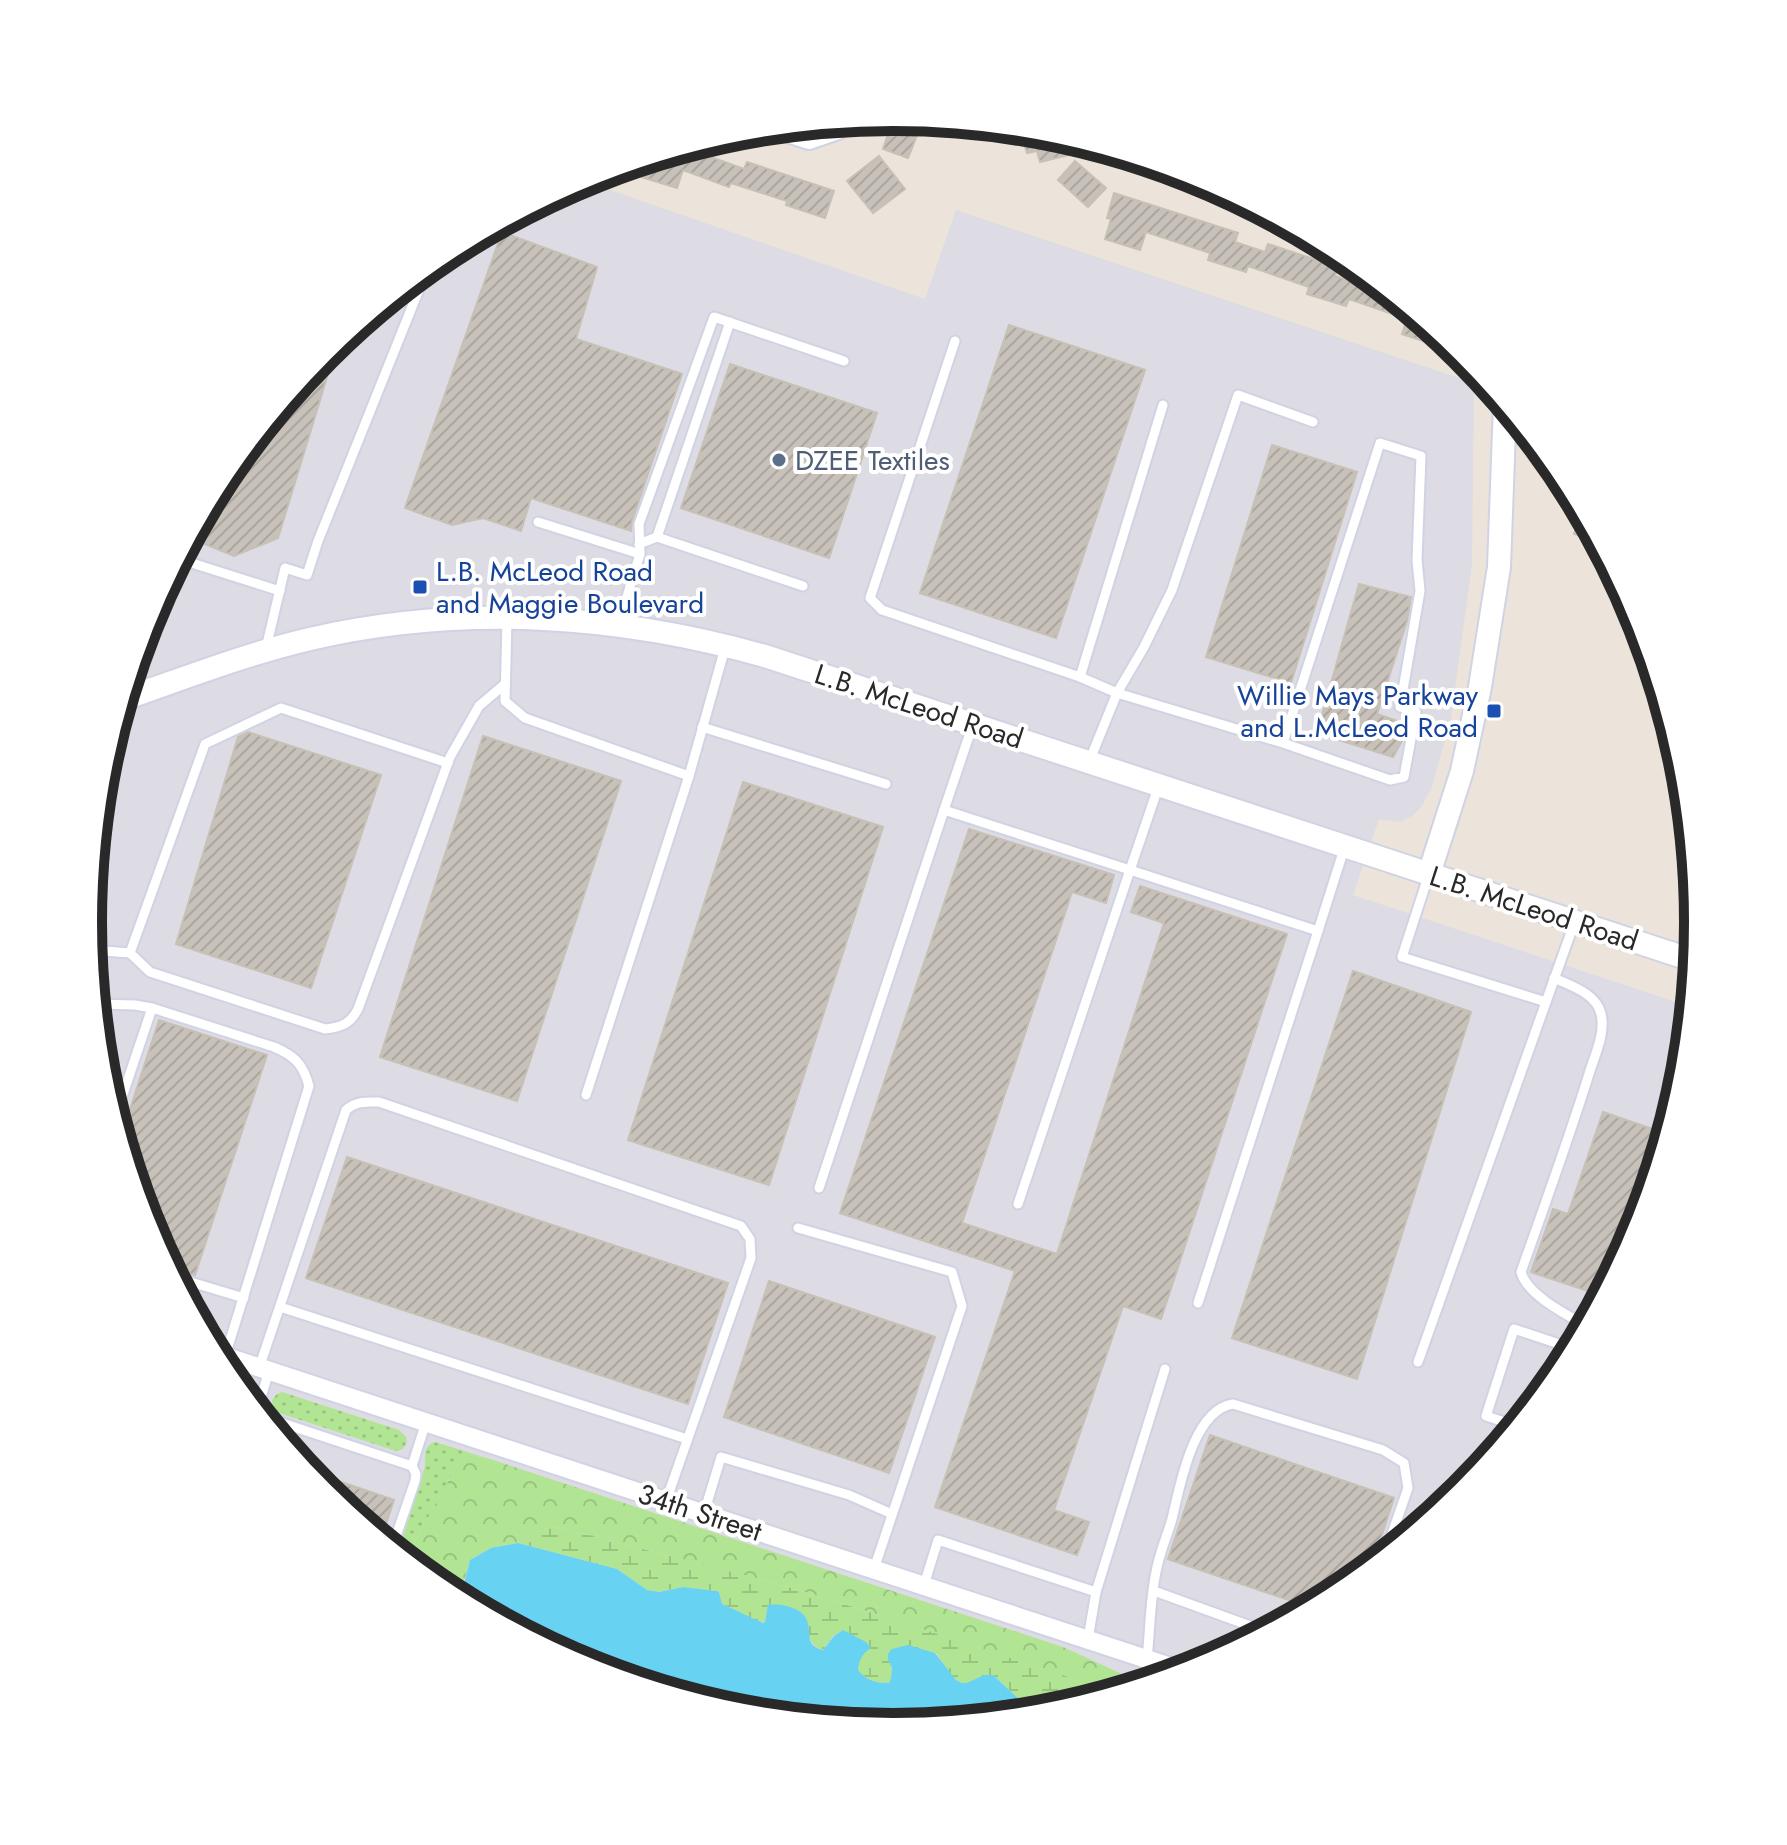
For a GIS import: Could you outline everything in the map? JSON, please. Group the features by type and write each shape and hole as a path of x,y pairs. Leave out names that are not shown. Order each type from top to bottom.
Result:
{"street":[{"path":"800,137 809,140 824,135"},
{"path":"1429,874 1462,771 1480,687 1499,567 1504,420"},
{"name":"L.B. McLeod Road","path":"136,695 266,651 310,639 395,624 508,617 587,621 677,634 768,657 1684,957"},
{"name":"34th Street","path":"236,1363 426,1422 1166,1665"}],"lane":[{"path":"266,651 285,568 307,575 419,290"},
{"path":"618,626 640,549 639,524 714,317 844,361"},
{"path":"640,549 657,537 730,322"},
{"path":"955,341 870,598 882,610 1080,677 1117,693 1283,743 1390,780 1404,777 1416,712 1400,707 1420,591 1417,560 1421,456 1380,443 1283,743"},
{"path":"1089,762 1117,693 1172,590 1238,395 1313,422"},
{"path":"1080,677 1163,405"},
{"path":"538,522 640,549"},
{"path":"657,537 803,586"},
{"path":"189,562 280,591"},
{"path":"508,617 505,701 525,718 689,776"},
{"path":"586,1095 689,776 725,644"},
{"path":"103,951 130,953 150,972 325,1029 348,1023 358,1009 448,763 479,706 505,684"},
{"path":"130,953 205,744 281,708 448,763"},
{"path":"819,1188 973,724"},
{"path":"702,727 886,784"},
{"path":"1018,1204 1159,785"},
{"path":"944,810 1318,931"},
{"path":"1198,1303 1345,846"},
{"path":"1429,874 1402,957 1546,1002"},
{"path":"1418,1362 1575,921"},
{"path":"1554,978 1585,992 1601,1011 1602,1022 1568,1138 1521,1272 1523,1281 1532,1290 1578,1320"},
{"path":"107,1004 152,1008 274,1047 288,1053 305,1071 309,1086 244,1298 225,1346"},
{"path":"122,1097 152,1008"},
{"path":"260,1395 280,1307 346,1110 360,1102 379,1102 741,1226 750,1239 751,1258 666,1501"},
{"path":"798,1228 952,1272 962,1306 874,1569"},
{"path":"188,1281 244,1298"},
{"path":"280,1307 687,1439"},
{"path":"1506,1423 1486,1416 1514,1329 1562,1345"},
{"path":"1088,1639 1096,1592 1165,1369"},
{"path":"1147,1659 1155,1573 1181,1476 1197,1437 1213,1413 1223,1406 1233,1404 1383,1450 1404,1463 1408,1488 1391,1537"},
{"path":"396,1537 415,1481 412,1466 426,1422"},
{"path":"281,1423 412,1466"},
{"path":"704,1513 721,1457 849,1495 892,1514"},
{"path":"924,1585 938,1540 1096,1592"},
{"path":"1154,1591 1253,1627"}],"shaded area":[{"path":"601,187 925,299 956,210 1471,382 1474,385 1472,564 1451,718 1432,787 1422,806 1400,822 1379,819 1353,895 1680,1003 1670,1077 1658,1127 1625,1225 1603,1273 1552,1362 1489,1444 1415,1518 1333,1581 1244,1632 1148,1672 1048,1699 945,1712 894,1714 790,1707 739,1699 639,1672 591,1654 498,1608 454,1581 372,1518 298,1444 266,1404 235,1362 184,1273 162,1225 129,1127 117,1077 104,974 102,922 109,819 129,718 162,620 184,572 235,483 298,401 372,327 454,264 498,237"}],"green space":[{"path":"282,1392 399,1430 406,1437 406,1445 396,1451 276,1412 272,1400"},
{"path":"435,1442 490,1459 473,1455 458,1462 411,1549 402,1542 425,1466 426,1449"},
{"path":"473,1455 490,1459 1063,1647 1130,1677 1093,1688 1073,1679 775,1583 557,1527 538,1531 518,1543 491,1548 470,1560 463,1586 411,1549 458,1462"},
{"path":"557,1527 775,1583 1074,1679 1093,1688 1023,1703 993,1675 968,1683 958,1681 936,1653 892,1667 889,1683 875,1682 858,1670 859,1660 865,1652 843,1631 833,1636 823,1650 811,1640 808,1624 768,1605 765,1622 760,1622 722,1604 716,1591 683,1587 658,1592 647,1590 617,1569 518,1543 538,1531"}],"water":[{"path":"518,1543 617,1569 647,1590 659,1592 683,1587 716,1591 722,1604 763,1623 768,1605 792,1608 803,1614 810,1640 818,1648 823,1650 843,1630 866,1642 871,1648 859,1663 858,1670 875,1682 889,1683 892,1667 888,1660 890,1651 908,1645 935,1653 956,1680 962,1683 993,1675 1023,1703 945,1712 842,1712 739,1699 689,1687 591,1654 543,1632 463,1587 470,1560 491,1548"}],"building":[{"path":"889,131 918,132 908,158 883,149"},
{"path":"1024,142 1073,154 1040,162 1037,151 1027,153"},
{"path":"704,154 744,169 747,162 834,191 825,218 786,205 787,201 731,183 729,187 683,170 677,188 638,176 639,173"},
{"path":"879,156 905,189 873,213 847,181"},
{"path":"1075,161 1106,188 1088,207 1058,180"},
{"path":"1114,193 1238,233 1235,242 1265,252 1268,244 1336,266 1335,276 1359,284 1403,318 1349,299 1346,306 1307,294 1309,287 1248,266 1246,272 1208,260 1210,253 1146,232 1140,250 1105,239 1111,219 1107,218"},
{"path":"505,233 597,267 576,339 682,374 631,531 531,498 521,531 483,518 452,525 405,508 501,236"},
{"path":"1407,320 1430,341 1429,343 1402,334"},
{"path":"1009,325 1145,370 1056,638 920,593"},
{"name":"DZEE Textiles","path":"730,364 877,413 829,558 681,508"},
{"path":"330,367 278,538 234,556 200,542 235,483 266,441"},
{"path":"1272,445 1357,472 1291,683 1206,657"},
{"path":"1577,524 1585,538 1574,534"},
{"path":"1359,584 1411,597 1407,621 1377,714 1406,724 1403,739 1393,757 1317,733"},
{"path":"248,732 381,775 311,988 176,944 238,737"},
{"path":"483,736 621,781 517,1101 380,1057"},
{"path":"743,782 883,827 769,1185 628,1140"},
{"path":"969,829 1114,875 1106,903 1072,892 962,1223 1057,1254 1164,923 1131,912 1140,886 1287,934 1161,1319 1123,1306 1054,1510 1089,1522 1077,1555 935,1507 1015,1271 840,1213"},
{"path":"1353,971 1471,1012 1357,1379 1232,1338"},
{"path":"159,1020 267,1055 195,1275 184,1272 162,1225 127,1119"},
{"path":"1603,1112 1657,1131 1625,1225 1593,1293 1531,1272 1553,1209 1568,1214"},
{"path":"347,1157 728,1283 688,1404 306,1278"},
{"path":"769,1281 935,1337 889,1473 724,1417"},
{"path":"1210,1435 1394,1498 1378,1548 1297,1603 1168,1559"},
{"path":"331,1478 394,1500 385,1528"}],"place":[{"name":"DZEE Textiles","path":"779,460"},
{"name":"L.B. McLeod Road and Maggie Boulevard","path":"420,587"},
{"name":"Willie Mays Parkway and L.McLeod Road","path":"1494,711"}]}
